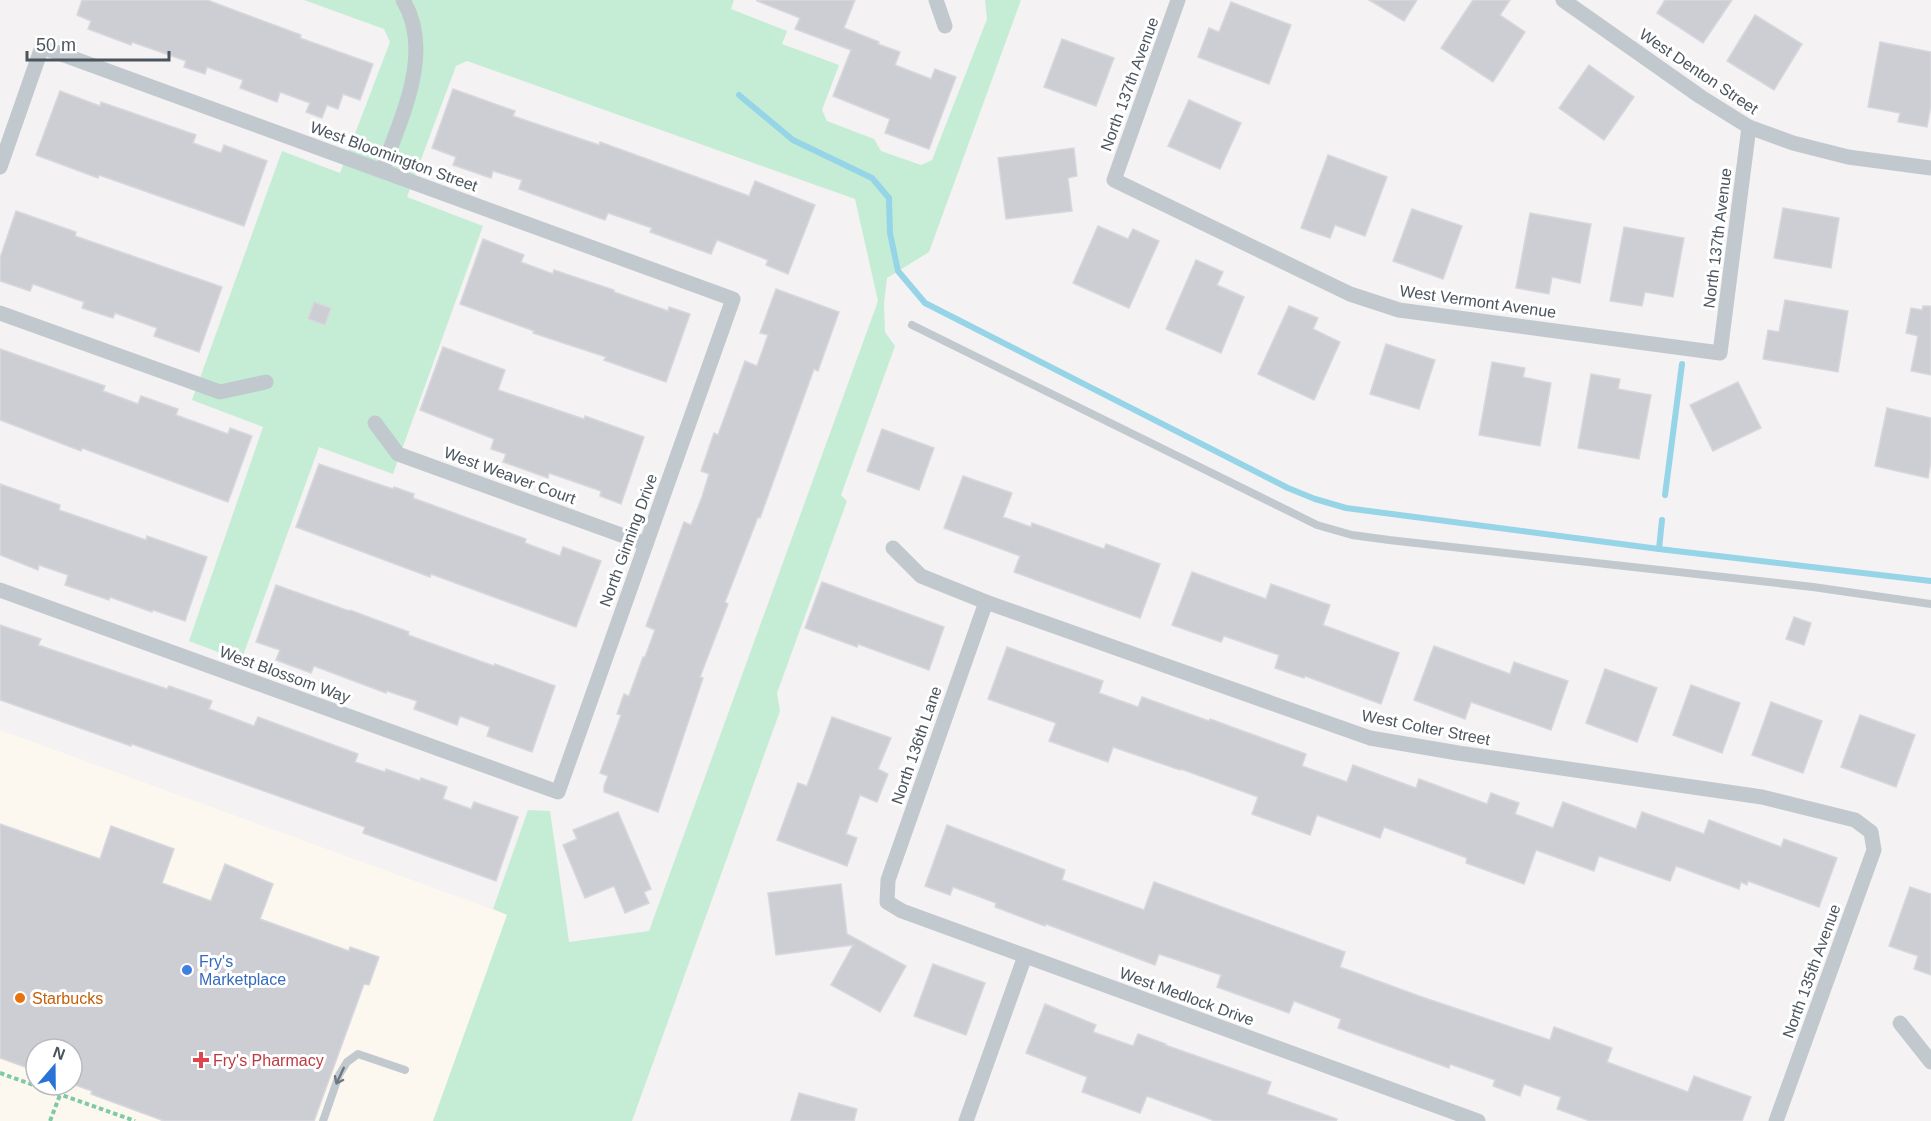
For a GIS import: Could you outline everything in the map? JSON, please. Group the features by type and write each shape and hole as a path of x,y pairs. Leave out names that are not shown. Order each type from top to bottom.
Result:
{"street":[{"path":"382,171 414,78 417,41 414,25 403,0"},
{"path":"936,0 945,26"},
{"name":"North 137th Avenue","path":"1114,180 1178,0"},
{"name":"West Denton Street","path":"1570,2 1701,97 1749,127 1793,143 1848,157 1931,168"},
{"name":"West Bloomington Street","path":"0,167 42,47 734,299"},
{"name":"North 137th Avenue","path":"1720,353 1749,127"},
{"name":"West Vermont Avenue","path":"1114,180 1350,294 1399,310 1720,353"},
{"name":"North Ginning Drive","path":"558,792 734,299"},
{"path":"0,313 220,392 266,382"},
{"name":"West Weaver Court","path":"375,423 398,454 646,544"},
{"name":"West Colter Street","path":"893,548 921,576 986,602 1370,738 1762,797 1855,820 1871,832"},
{"name":"West Blossom Way","path":"0,590 558,792"},
{"name":"North 136th Lane","path":"886,902 888,880 986,602"},
{"name":"North 135th Avenue","path":"1776,1121 1874,850 1871,832"},
{"name":"West Medlock Drive","path":"886,902 902,911 1478,1121"},
{"path":"966,1121 1025,956"},
{"path":"1900,1023 1931,1062"}],"lane":[{"path":"912,325 1317,525 1389,540 1813,588 1931,604"},
{"path":"323,1121 339,1075 347,1062 358,1054 405,1070"}],"path":[{"path":"0,1073 24,1082"},
{"path":"50,1121 59,1097"},
{"path":"66,1097 135,1121"}],"shaded area":[{"path":"0,730 508,915 433,1121 0,1121"}],"green space":[{"path":"304,0 734,0 731,9 787,31 782,44 839,65 822,110 827,121 874,139 881,151 921,165 932,160 987,19 985,0 1021,0 929,252 887,278 884,303 885,332 895,346 841,495 847,501 777,693 780,711 632,1121 433,1121 507,915 493,909 528,810 550,811 569,942 649,931 878,301 855,199 467,61 456,66 407,197 483,226 393,474 319,447 241,661 189,641 263,427 192,400 282,151 340,173 390,42 384,29"}],"building":[{"path":"82,0 207,0 301,35 300,38 373,64 360,100 343,94 338,109 327,105 322,118 306,112 310,103 280,92 277,102 240,88 243,80 207,67 205,74 184,67 186,61 132,42 131,45 88,29 91,21 77,15"},
{"path":"757,0 855,0 844,28 900,52 895,65 931,79 935,69 956,77 929,149 885,133 890,119 833,96 851,50 795,29 800,18"},
{"path":"1369,0 1417,0 1404,21"},
{"path":"1473,0 1510,0 1500,15 1525,32 1493,82 1441,48"},
{"path":"1665,0 1732,0 1703,43 1657,13"},
{"path":"1231,2 1291,25 1269,84 1198,57 1209,28 1219,32"},
{"path":"1755,15 1802,44 1774,90 1727,61"},
{"path":"1062,39 1114,58 1096,106 1044,87"},
{"path":"1880,42 1931,52 1931,105 1927,127 1898,122 1900,113 1868,107"},
{"path":"1589,65 1634,97 1604,140 1559,108"},
{"path":"453,89 515,111 513,116 599,145 600,142 749,196 755,181 815,205 788,274 766,265 768,260 717,240 711,254 650,232 652,228 608,213 605,220 519,189 522,180 493,171 491,178 453,165 456,157 432,148"},
{"path":"60,91 100,106 101,102 196,135 193,143 221,153 224,145 267,161 244,226 36,155"},
{"path":"1189,100 1241,123 1220,169 1168,146"},
{"path":"1074,148 1077,176 1068,178 1072,211 1006,219 998,158"},
{"path":"1328,155 1387,177 1365,236 1335,225 1330,238 1301,228"},
{"path":"1783,208 1839,218 1831,268 1774,258"},
{"path":"1412,209 1462,226 1443,279 1393,261"},
{"path":"16,211 76,232 75,236 222,287 199,352 154,336 157,328 115,313 113,318 82,308 84,302 33,284 30,291 0,281 0,258"},
{"path":"1530,213 1591,224 1580,283 1552,277 1549,294 1516,288"},
{"path":"1098,226 1128,239 1133,229 1159,241 1129,308 1073,283"},
{"path":"1624,227 1684,238 1673,297 1645,292 1642,306 1610,301"},
{"path":"483,239 524,255 521,262 553,274 554,270 668,311 669,307 690,314 666,382 604,360 606,357 533,333 534,331 460,304"},
{"path":"1196,260 1223,272 1217,285 1244,297 1221,353 1166,329"},
{"path":"776,289 839,312 818,371 814,369 760,518 758,517 725,602 728,604 700,677 703,678 658,812 604,792 608,776 600,773 621,715 617,714 624,694 629,696 655,630 646,626 684,522 691,525 702,497 709,474 701,471 714,433 718,435 745,361 757,366 768,335 760,333"},
{"path":"1785,300 1848,311 1838,372 1763,359 1768,330 1779,332"},
{"path":"314,302 331,308 325,325 308,319"},
{"path":"1289,306 1318,318 1313,329 1340,342 1314,400 1258,374"},
{"path":"1923,306 1931,306 1931,375 1911,371 1918,336 1906,333 1911,308 1922,310"},
{"path":"1386,344 1435,360 1419,409 1370,394"},
{"path":"443,347 505,370 498,390 584,419 585,416 644,437 621,504 600,496 601,491 549,473 548,478 503,462 506,454 491,449 494,439 420,410"},
{"path":"0,349 105,386 103,391 138,404 141,396 178,409 176,415 228,434 230,428 252,436 228,502 0,420"},
{"path":"1492,362 1525,368 1523,377 1551,383 1540,446 1479,435"},
{"path":"1591,374 1620,379 1618,389 1651,395 1639,459 1578,448"},
{"path":"1738,382 1761,428 1713,451 1690,405"},
{"path":"1887,408 1931,418 1931,461 1928,478 1875,466"},
{"path":"882,429 934,448 919,490 867,471"},
{"path":"319,464 414,494 413,498 526,539 525,543 560,556 563,547 601,561 576,627 431,574 430,577 296,527"},
{"path":"963,476 1012,493 1003,517 1031,527 1032,523 1104,549 1106,544 1160,564 1140,618 1014,572 1020,556 944,528"},
{"path":"0,484 60,505 59,510 146,540 147,536 207,557 185,621 65,585 68,575 39,565 38,570 0,555"},
{"path":"1192,572 1266,599 1271,584 1330,605 1323,625 1399,653 1381,704 1305,676 1304,678 1275,668 1279,655 1224,636 1221,642 1172,625"},
{"path":"822,582 944,627 929,670 858,644 857,647 805,628"},
{"path":"276,585 409,632 408,635 555,686 532,752 487,736 490,727 460,716 457,725 414,709 417,701 387,691 386,693 314,666 311,673 276,660 280,650 256,642"},
{"path":"1794,617 1811,623 1804,645 1786,639"},
{"path":"0,625 41,639 38,645 167,689 169,686 212,701 209,709 254,726 258,717 358,754 355,762 385,772 386,769 420,781 421,778 447,787 443,799 471,809 474,802 518,817 496,881 363,833 365,827 132,744 131,746 0,700"},
{"path":"1434,646 1510,674 1514,662 1568,681 1551,730 1471,702 1465,719 1414,700"},
{"path":"1007,647 1103,681 1099,693 1138,707 1142,697 1306,754 1302,766 1347,782 1353,765 1416,788 1419,779 1487,804 1491,793 1519,803 1515,814 1553,828 1563,802 1636,829 1642,812 1704,834 1709,820 1781,847 1784,839 1837,858 1819,907 1748,881 1747,885 1741,882 1739,889 1676,866 1670,881 1599,856 1594,871 1536,850 1524,884 1466,863 1467,858 1384,827 1380,838 1317,815 1310,835 1252,814 1258,797 1181,769 1113,747 1108,762 1049,741 1056,723 988,699"},
{"path":"1605,669 1657,688 1637,742 1586,723"},
{"path":"1691,685 1740,703 1722,753 1673,735"},
{"path":"1771,702 1822,721 1803,773 1752,755"},
{"path":"1860,715 1915,735 1896,787 1841,767"},
{"path":"832,717 891,738 878,769 888,774 877,802 860,795 846,834 857,838 847,866 777,840 798,783 807,786"},
{"path":"618,812 651,889 644,892 649,903 625,913 614,886 585,898 563,845 577,839 573,830"},
{"name":"Fry's Marketplace","path":"0,824 100,859 111,826 174,849 162,883 211,901 225,864 273,884 260,919 349,951 350,947 379,957 369,985 364,984 314,1121 164,1121 91,1094 92,1091 84,1088 84,1037 24,1037 24,1067 0,1058"},
{"path":"947,825 1065,870 1062,880 1144,910 1154,882 1345,952 1340,967 1419,996 1550,1040 1554,1027 1612,1048 1607,1062 1688,1092 1694,1076 1751,1097 1742,1121 1590,1121 1557,1109 1561,1097 1524,1084 1520,1096 1493,1086 1495,1080 1450,1064 1449,1068 1338,1028 1341,1019 1294,1001 1289,1013 1217,987 1221,975 1159,954 1155,965 995,907 996,903 953,887 950,895 925,886"},
{"path":"841,884 847,934 906,966 880,1012 831,985 853,945 776,955 768,893"},
{"path":"1910,887 1931,894 1931,975 1914,969 1918,956 1889,946"},
{"path":"933,964 985,983 966,1035 914,1016"},
{"path":"1045,1004 1096,1025 1093,1032 1133,1046 1138,1034 1271,1082 1267,1094 1337,1119 1336,1121 1215,1121 1147,1096 1140,1113 1082,1092 1087,1077 1026,1053"},
{"path":"799,1093 857,1109 854,1121 791,1121"}],"waterway":[{"path":"739,95 793,140 872,178 889,198 890,233 898,271 925,303 1288,488 1346,508 1659,549 1931,581"},
{"path":"1665,495 1682,364"},
{"path":"1659,549 1662,520"}],"place":[{"name":"Fry's Marketplace","path":"187,970"},
{"name":"Starbucks","path":"20,998"},
{"name":"Fry's Pharmacy","path":"201,1060"}]}
